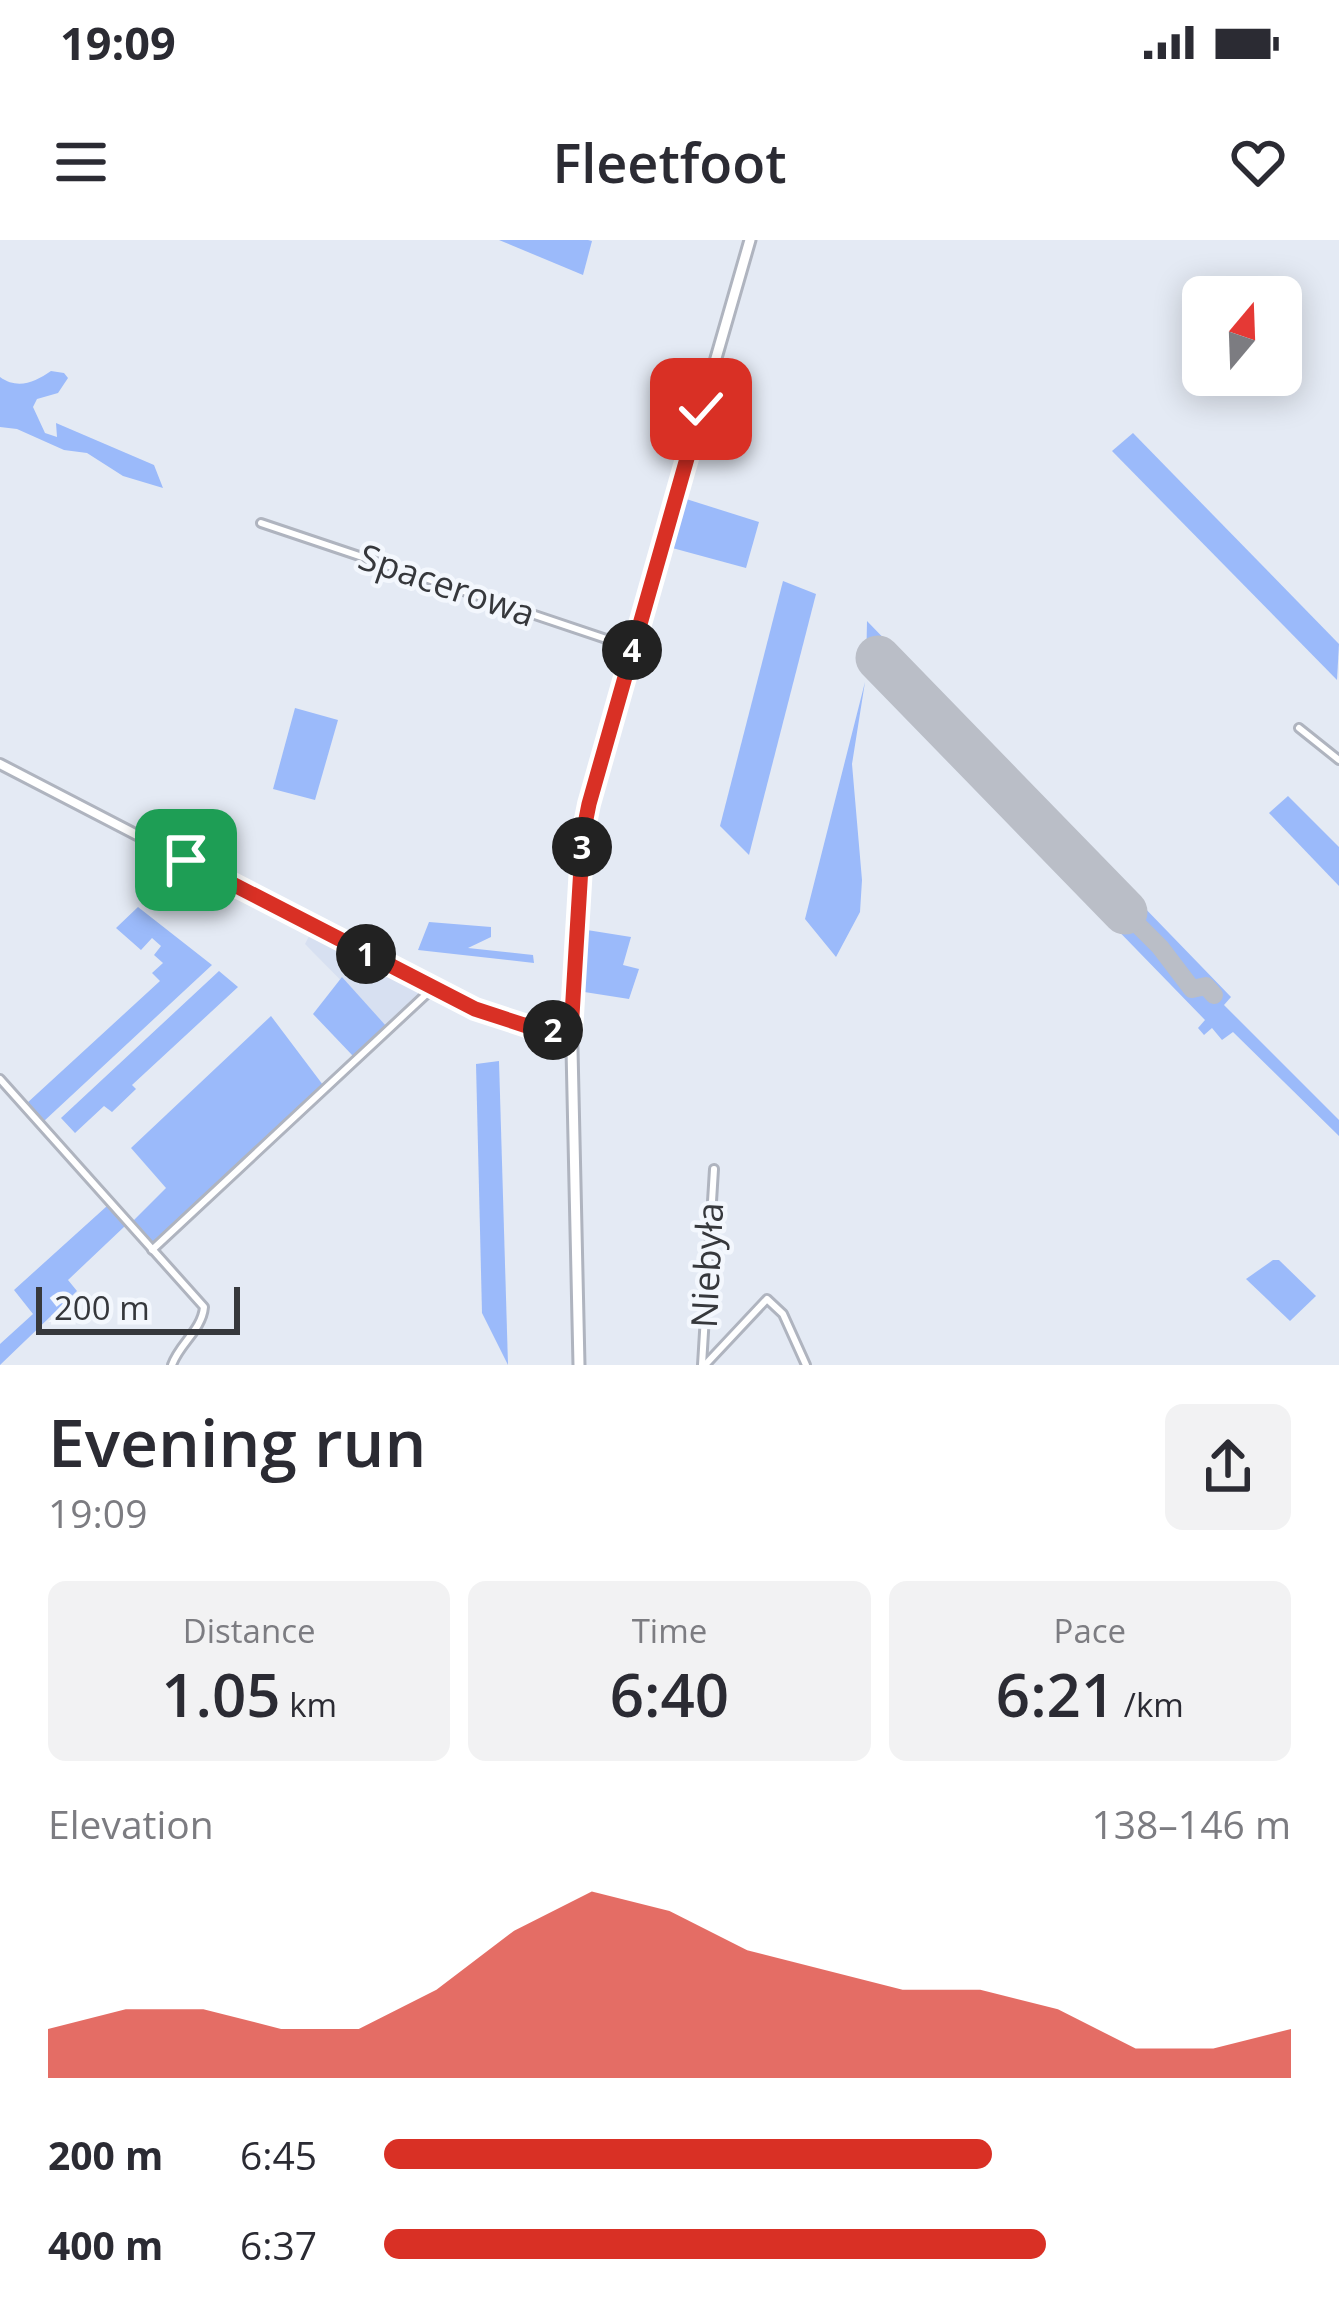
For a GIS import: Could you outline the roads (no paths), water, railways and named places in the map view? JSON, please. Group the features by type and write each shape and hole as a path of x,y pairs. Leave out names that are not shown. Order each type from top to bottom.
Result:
{"main road":[{"path":"579,1365 571,1032 583,834 592,788 750,240"}],"street":[{"name":"Spacerowa","path":"261,523 633,648"},
{"path":"1299,728 1339,760"},
{"path":"0,764 433,988 497,1018 571,1032"},
{"path":"152,1250 433,988"},
{"path":"0,1078 204,1307 202,1320 172,1365"},
{"name":"Niebyła","path":"703,1364 714,1169"},
{"path":"703,1364 767,1299 783,1314 806,1365"}]}
